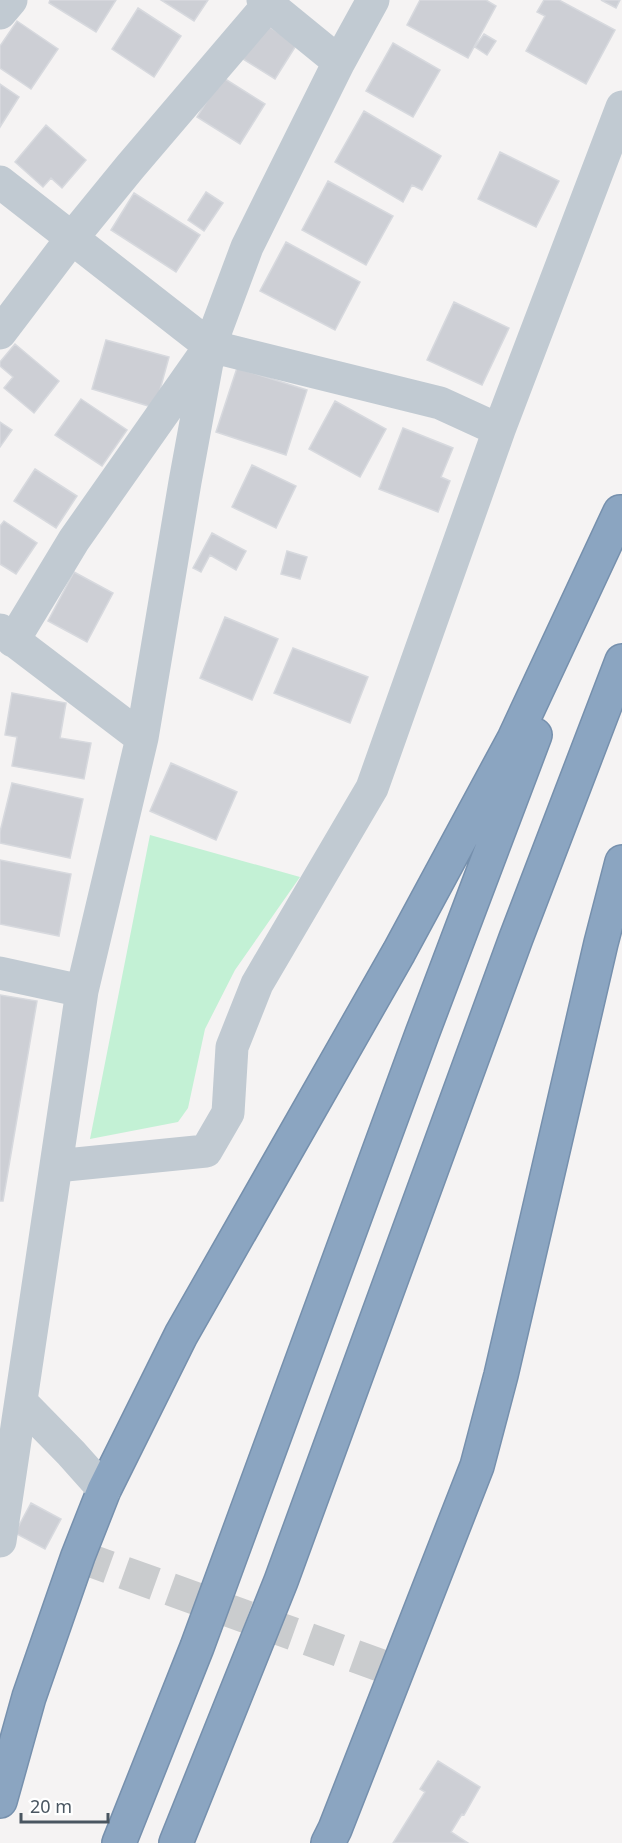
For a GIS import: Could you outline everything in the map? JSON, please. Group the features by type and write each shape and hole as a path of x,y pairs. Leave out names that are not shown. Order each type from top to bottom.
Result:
{"highway":[{"path":"0,1801 29,1697 78,1556 104,1490 181,1335 399,952 514,739 621,509"},
{"path":"119,1843 197,1647 422,1034 621,509"},
{"path":"176,1843 281,1581 516,938 622,661"},
{"path":"328,1843 477,1466 501,1375 601,943 622,862"}],"street":[{"path":"0,14 11,0"},
{"path":"0,1541 82,992 142,738 210,346 247,247 339,62 373,0"},
{"path":"0,333 72,238 266,2 339,62"},
{"path":"56,1166 206,1151 228,1113 232,1047 257,984 372,788 499,430 622,107"},
{"path":"0,182 210,346 440,403 499,430"},
{"path":"142,738 7,635 210,346"},
{"path":"0,973 82,992"},
{"path":"21,1402 104,1490"}],"green space":[{"path":"150,835 300,877 235,970 205,1029 188,1108 178,1122 90,1139"}],"building":[{"path":"50,0 116,0 96,32 49,3"},
{"path":"161,0 208,0 194,21"},
{"path":"420,0 486,0 496,6 468,58 407,25"},
{"path":"544,0 559,0 615,30 586,84 526,51 545,16 537,12"},
{"path":"601,0 620,0 616,8"},
{"path":"138,8 181,36 154,77 112,49"},
{"path":"17,21 58,49 31,89 0,68 0,46"},
{"path":"265,24 297,44 275,79 243,59"},
{"path":"484,34 496,41 487,55 475,47"},
{"path":"393,43 440,70 413,117 366,91"},
{"path":"222,77 265,104 240,144 197,117"},
{"path":"0,84 19,97 0,127"},
{"path":"364,111 441,156 422,190 412,185 403,202 335,162"},
{"path":"46,125 86,160 62,188 51,178 43,187 15,162"},
{"path":"500,152 559,181 536,227 478,199"},
{"path":"328,181 393,216 366,265 302,230"},
{"path":"206,192 223,203 204,231 188,220"},
{"path":"134,193 200,235 176,272 111,230"},
{"path":"286,242 360,282 335,330 260,291"},
{"path":"454,302 509,328 482,385 427,360"},
{"path":"106,340 169,357 155,408 92,389"},
{"path":"15,344 59,381 34,413 4,388 13,377 0,366 0,362"},
{"path":"237,368 307,390 286,455 216,432"},
{"path":"81,399 127,430 102,466 55,435"},
{"path":"335,401 386,429 360,477 309,449"},
{"path":"0,422 12,430 0,447"},
{"path":"403,428 453,448 441,477 450,481 438,512 379,489"},
{"path":"252,465 296,486 276,528 232,507"},
{"path":"35,469 77,496 56,528 14,501"},
{"path":"4,521 37,543 16,574 0,564 0,526"},
{"path":"212,533 246,551 236,570 210,555 201,572 193,568"},
{"path":"287,551 307,557 300,579 281,574"},
{"path":"74,572 113,593 87,642 48,621"},
{"path":"225,617 278,639 252,700 200,678"},
{"path":"293,648 368,677 350,723 274,693"},
{"path":"12,693 66,703 60,738 91,743 84,779 12,766 17,737 5,735"},
{"path":"171,763 237,792 216,840 150,811"},
{"path":"12,783 83,799 70,858 0,843 0,832"},
{"path":"0,860 71,874 59,936 0,924"},
{"path":"0,995 37,1001 3,1201 0,1201"},
{"path":"31,1503 61,1519 45,1549 15,1533"},
{"path":"438,1761 480,1787 451,1832 468,1843 393,1843 425,1792 420,1789"}],"tunnel":[{"path":"78,1556 396,1671"}]}
